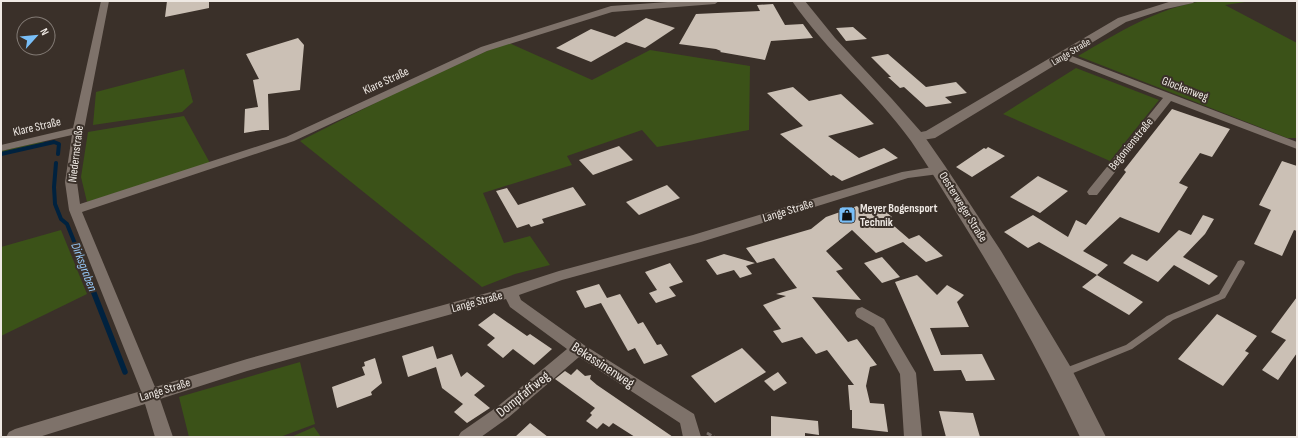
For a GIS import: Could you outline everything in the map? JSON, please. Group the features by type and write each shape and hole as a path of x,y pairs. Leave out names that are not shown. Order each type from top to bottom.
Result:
{"main road":[{"name":"Oesterweger Straße","path":"798,1 830,41 887,102 916,137 939,170 994,256 1062,373 1093,437"}],"street":[{"name":"Niedernstraße","path":"105,1 78,130 71,182 75,210 150,394 164,437"},
{"name":"Klare Straße","path":"75,210 290,140 484,50 611,9 715,1"},
{"name":"Lange Straße","path":"916,137 930,135 1122,20 1163,6 1189,1"},
{"name":"Glockenweg","path":"1064,56 1297,146"},
{"name":"Begonienstraße","path":"1093,192 1170,96"},
{"name":"Klare Straße","path":"1,148 78,130"},
{"name":"Lange Straße","path":"15,437 247,365 511,292 559,276 696,239 906,175 939,170"},
{"name":"Bekassinenweg","path":"511,292 515,303 578,349 688,419 692,437"},
{"path":"862,313 879,323 908,374 913,437"},
{"name":"Dompfaffweg","path":"467,437 503,412 578,349"}],"lane":[{"path":"460,56 484,50"},
{"path":"1062,373 1129,347 1170,318 1222,296 1240,263"}],"green space":[{"path":"1203,1 1252,1 1225,5 1297,43 1297,138 1287,138 1078,56 1138,22 1170,9"},
{"path":"509,43 592,80 650,50 750,66 749,130 657,147 642,130 567,156 572,165 483,193 504,243 530,236 550,265 515,274 482,287 300,141 399,91 487,51"},
{"path":"1076,68 1159,100 1110,161 1003,114"},
{"path":"184,69 193,102 182,112 93,125 96,92"},
{"path":"184,116 210,163 87,202 81,177 88,132"},
{"path":"41,142 55,142 1,155 1,151"},
{"path":"61,230 87,294 1,336 1,247"},
{"path":"300,362 315,424 280,437 189,437 179,397"},
{"path":"314,427 321,437 291,437"}],"building":[{"path":"167,1 209,1 209,8 165,17"},
{"path":"773,4 785,25 803,24 813,38 771,41 765,60 720,52 721,51 716,49 679,44 696,14 760,11 757,5"},
{"path":"646,18 675,28 645,48 626,42 591,62 556,48 591,29 615,37"},
{"path":"853,27 867,39 846,41 836,28"},
{"path":"298,38 304,45 300,90 268,94 269,130 244,133 245,109 258,107 253,80 259,79 246,54"},
{"path":"888,54 926,87 956,82 967,93 945,97 952,103 926,107 904,87 900,88 888,77 891,77 871,57"},
{"path":"793,87 809,101 841,94 874,124 828,136 859,158 884,148 898,158 842,181 833,175 831,176 780,134 803,126 767,93"},
{"path":"1172,109 1230,129 1212,157 1200,153 1179,183 1188,187 1159,233 1120,217 1083,251 1108,265 1097,275 1039,242 1028,248 1004,232 1033,215 1068,237 1076,220 1086,225 1126,172 1124,170"},
{"path":"619,146 633,160 593,175 579,160"},
{"path":"988,147 1005,156 972,177 956,167 984,148 986,149"},
{"path":"1282,161 1297,166 1297,231 1294,230 1282,256 1254,244 1271,210 1259,205"},
{"path":"1038,176 1068,191 1040,213 1010,197"},
{"path":"667,185 680,198 639,215 626,202"},
{"path":"573,187 586,205 542,219 544,223 531,227 529,224 517,228 496,191 507,188 518,205"},
{"path":"878,205 892,217 886,219 909,239 919,235 943,256 926,262 903,242 876,253 852,230 826,251 843,269 836,271 861,300 812,297 848,342 857,339 877,365 870,367 866,386 870,403 884,404 888,432 852,428 852,410 850,410 848,385 854,385 827,350 816,354 802,337 782,343 773,331 781,329 763,305 786,296 776,294 797,288 774,258 757,263 746,248 811,229 826,217 857,206 862,211"},
{"path":"1203,215 1214,219 1205,234 1183,257 1218,276 1209,285 1174,265 1158,282 1123,263 1132,254 1147,261 1179,230 1191,235"},
{"path":"724,254 755,263 746,266 752,274 740,278 734,270 717,275 706,260"},
{"path":"882,257 900,277 882,283 864,263"},
{"path":"670,263 683,282 669,287 676,296 656,303 649,293 657,290 645,272"},
{"path":"917,275 937,295 947,285 964,295 957,302 969,327 930,328 941,355 982,354 995,380 966,381 961,370 934,371 895,282"},
{"path":"1097,275 1143,302 1129,315 1082,287"},
{"path":"599,284 607,298 620,294 638,324 643,322 657,345 661,344 668,355 644,364 635,348 628,351 601,303 585,308 576,291"},
{"path":"1297,297 1297,353 1278,380 1262,370 1286,340 1271,332"},
{"path":"494,313 527,336 530,334 552,349 534,365 513,349 503,358 487,345 495,338 478,325"},
{"path":"1217,314 1257,336 1245,351 1249,353 1223,386 1178,359"},
{"path":"433,346 437,359 452,354 461,377 467,372 485,386 474,395 490,408 467,423 454,412 463,404 442,388 436,367 408,377 402,356"},
{"path":"742,348 766,372 715,403 691,376"},
{"path":"375,358 382,383 371,392 372,395 337,408 332,387 365,375 362,367 365,366 364,362"},
{"path":"577,369 585,376 591,375 590,379 597,385 673,437 635,437 613,423 609,427 603,423 597,429 586,421 592,415 590,413 595,408 555,379 565,371 571,375"},
{"path":"778,372 787,383 774,391 764,381"},
{"path":"939,411 973,413 980,437 946,437"},
{"path":"771,416 818,421 819,435 805,433 805,437 771,437"},
{"path":"530,423 548,437 515,437"}],"waterway":[{"name":"Dirksgraben","path":"1,154 54,142 59,144 58,154"},
{"name":"Dirksgraben","path":"56,163 54,187 55,204 61,219 67,224 80,256"},
{"name":"Dirksgraben","path":"79,255 125,372"}],"place":[{"name":"Meyer Bogensport Technik","path":"847,215"}]}
